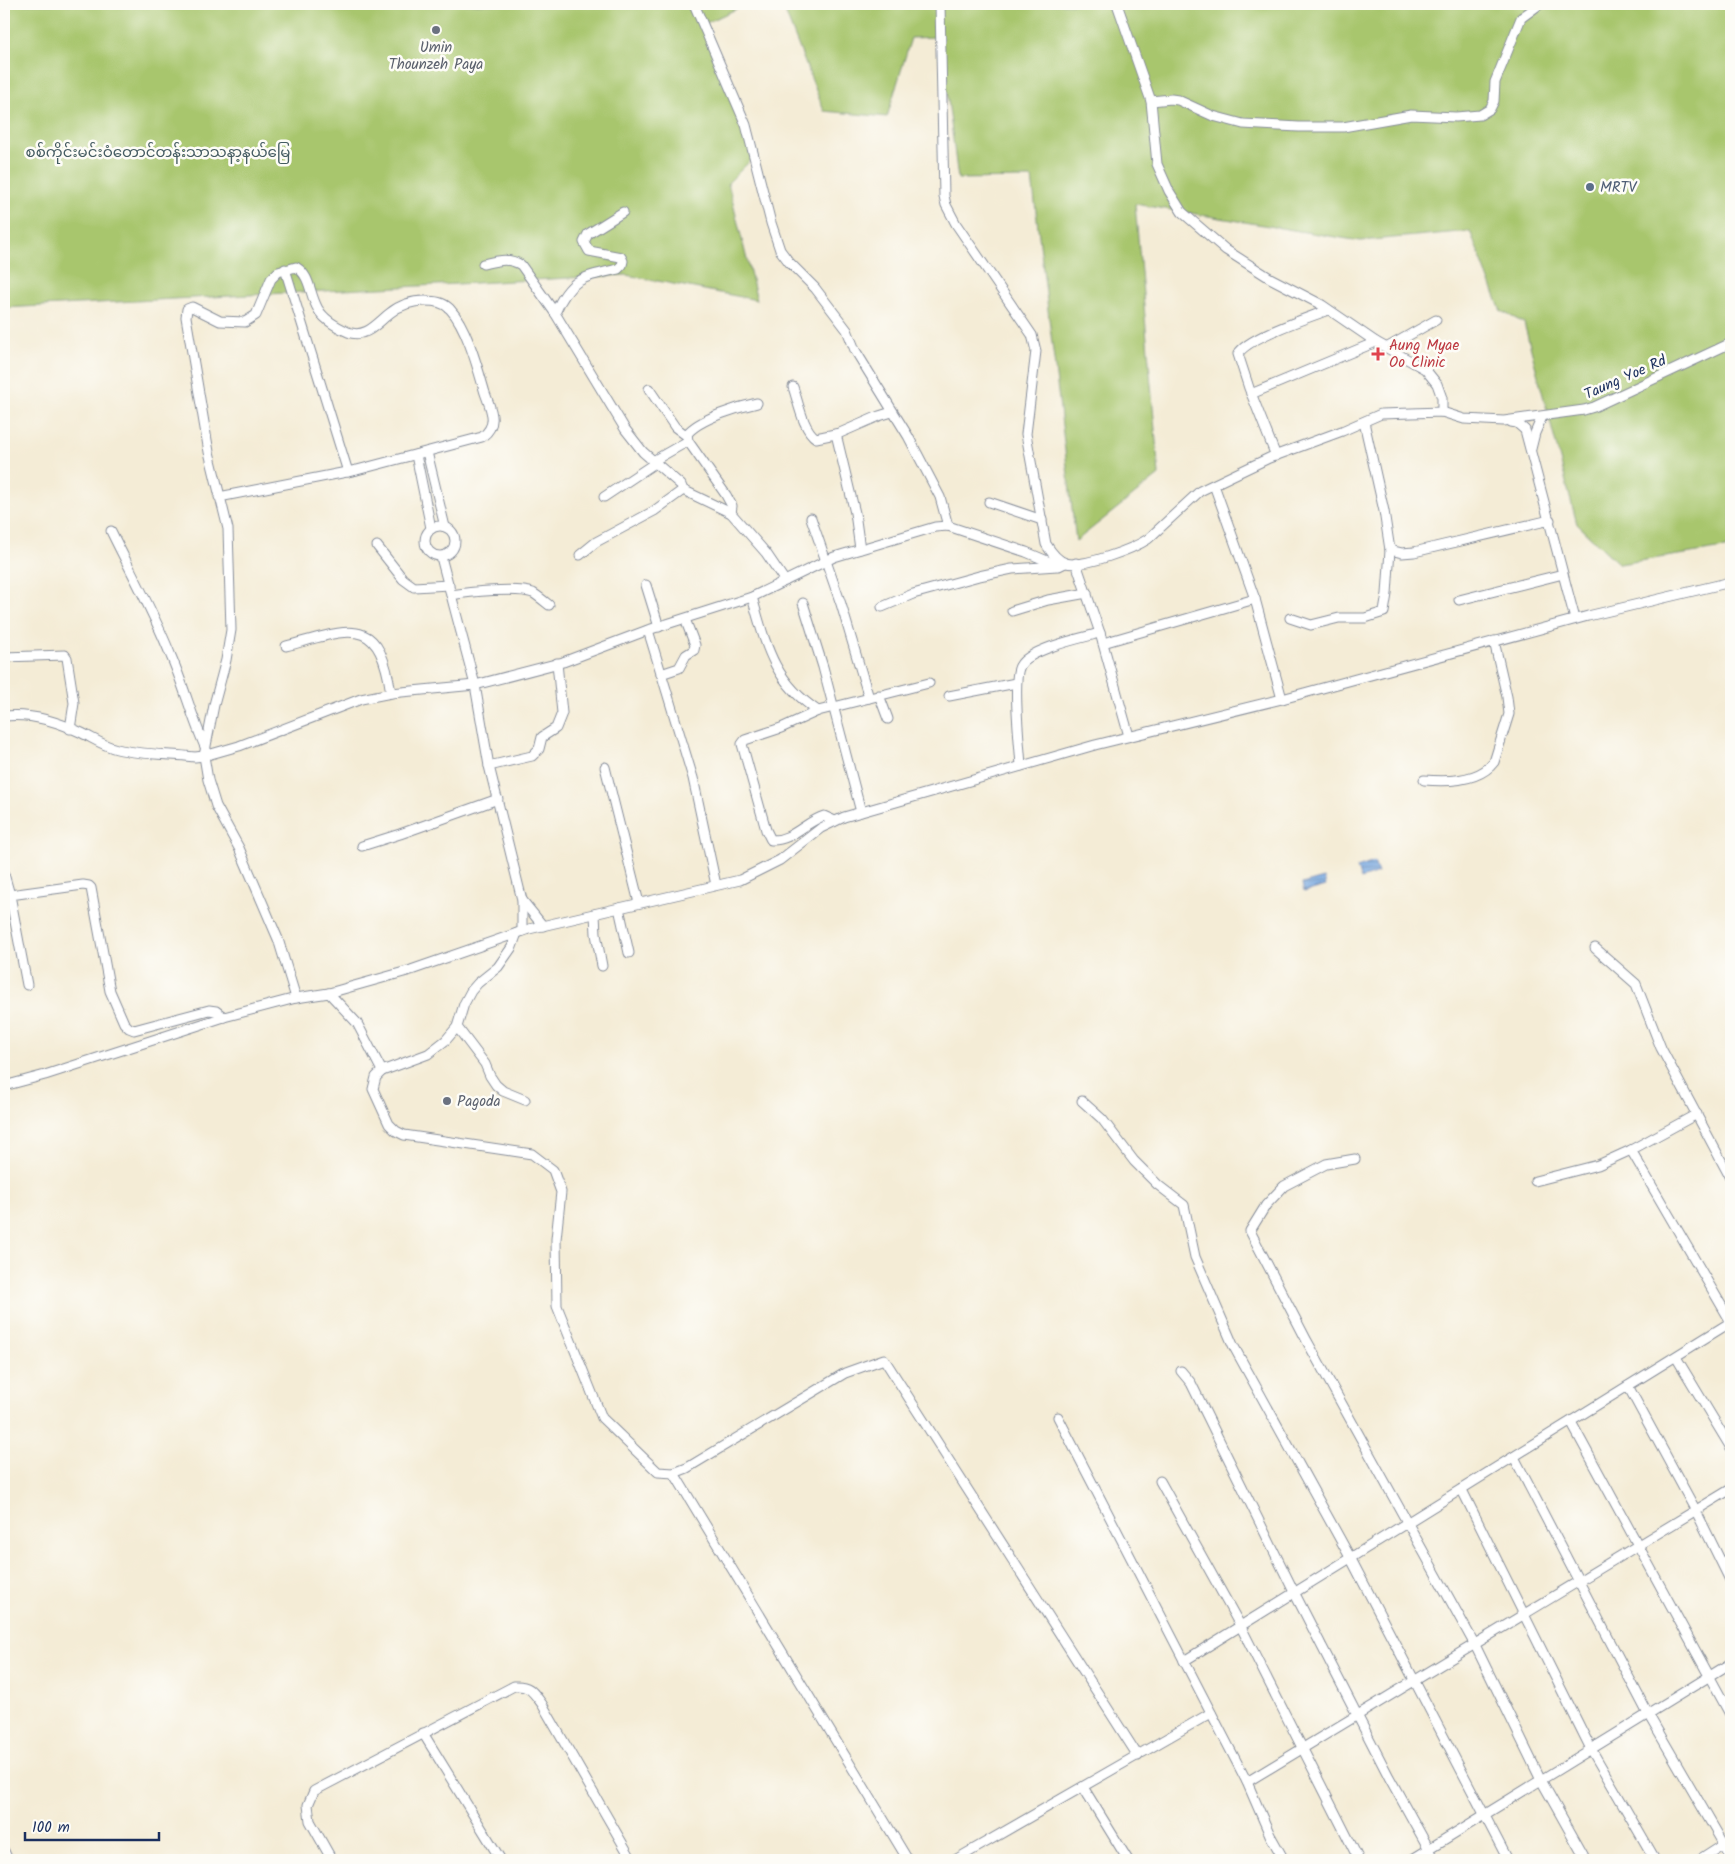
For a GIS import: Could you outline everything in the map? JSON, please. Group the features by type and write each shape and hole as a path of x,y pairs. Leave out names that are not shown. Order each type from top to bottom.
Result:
{"street":[{"path":"694,4 746,125 771,223 780,250 789,262 815,288 831,310 839,317 847,330 855,350 908,436 940,497 948,526"},
{"path":"940,4 942,186 944,196 946,205 954,220 1025,323 1035,341 1036,351 1026,434 1046,544 1062,564"},
{"path":"1117,4 1151,101 1157,164 1168,191 1182,212 1226,250 1270,278 1293,288 1376,342 1388,347 1425,370 1437,384 1442,398 1442,412"},
{"path":"1151,101 1171,99 1213,116 1243,124 1291,127 1342,127 1411,115 1456,117 1480,115 1490,109 1494,101 1495,82 1521,18 1540,4"},
{"path":"555,313 565,293 577,280 618,269 622,265 623,261 620,257 589,251 584,242 588,234 623,212"},
{"path":"483,264 505,259 513,260 521,265 555,313 625,429 643,452 682,485 683,490 731,513 766,553 785,581"},
{"path":"205,753 214,705 226,660 230,630 228,529 219,498 209,452 186,317 187,309 192,307 220,321 245,322 256,315 271,279 285,268 296,267 304,272 318,310 325,318 350,332 360,334 368,331 399,307 421,301 438,302 450,309 460,324 473,353 492,415 491,426 482,437 348,472 219,498"},
{"path":"285,268 348,472"},
{"path":"1276,456 1251,394 1238,354 1242,347 1270,333 1328,310"},
{"path":"1388,347 1436,320"},
{"path":"1251,394 1376,342"},
{"name":"Taung Yoe Rd","path":"882,607 913,594 979,576 1012,569 1076,563 1110,556 1148,539 1200,491 1276,456 1380,414 1442,412 1464,419 1504,421 1542,418 1594,407 1731,343"},
{"path":"793,387 806,427 811,435 816,438 860,426 879,416 892,412"},
{"path":"649,388 675,427 687,438 726,495 732,506 731,513"},
{"path":"604,497 687,438 690,431 723,414 757,403"},
{"path":"1530,454 1535,433 1542,418"},
{"path":"1504,421 1517,423 1525,430 1575,619"},
{"path":"1290,618 1311,625 1339,618 1364,618 1384,612 1388,594 1390,550 1364,422"},
{"path":"836,434 855,512 860,549"},
{"path":"427,452 445,527"},
{"path":"416,455 431,528"},
{"path":"1214,485 1255,598 1282,699"},
{"path":"580,555 596,542 654,511 683,490"},
{"path":"989,502 1042,520"},
{"path":"811,518 827,560 869,698"},
{"path":"1390,550 1402,553 1414,552 1550,520"},
{"path":"4,716 22,714 44,718 118,749 194,757 244,744 361,699 391,693 475,685 558,664 648,630 752,597 827,560 935,527 948,526 1062,564"},
{"path":"445,527 451,530 454,536 453,550 441,557 434,556 425,546 426,533 431,528 445,527"},
{"path":"111,531 170,653 182,683 205,753 208,780 216,806 238,848 278,939 296,998"},
{"path":"377,546 403,579 414,587 449,585"},
{"path":"441,557 475,685 489,766 522,900 520,932 498,967 472,990 464,1004 457,1027 446,1040 428,1054 382,1071 376,1077 373,1088 389,1124 396,1131 404,1135 532,1154 552,1170 561,1192 556,1239 557,1306 602,1418 658,1472 674,1473 686,1468 844,1373 884,1359 1138,1756"},
{"path":"1076,563 1100,633 1129,736"},
{"path":"1459,600 1563,574"},
{"path":"4,1086 45,1075 224,1017 296,998 329,993 411,970 520,932 740,880 780,860 821,828 861,812 1129,736 1282,699 1575,619 1731,582"},
{"path":"646,585 659,627"},
{"path":"451,595 468,592 517,591 533,593 548,605"},
{"path":"1012,611 1048,600 1087,594"},
{"path":"752,597 762,634 775,666 790,688 818,711"},
{"path":"1103,644 1255,598"},
{"path":"802,603 834,706 861,812"},
{"path":"661,674 679,668 686,655 694,650 685,619"},
{"path":"648,630 693,778 716,885"},
{"path":"286,646 342,631 363,633 374,642 382,655 387,669 391,693"},
{"path":"1021,766 1016,683 1020,666 1029,657 1047,648 1100,633"},
{"path":"1424,780 1462,779 1480,774 1494,762 1509,714 1494,641"},
{"path":"4,657 64,655 69,662 74,703 70,728"},
{"path":"489,766 532,756 539,749 542,737 556,728 562,713 558,664"},
{"path":"835,821 824,816 787,838 771,840 766,830 742,744 745,740 780,728 818,711 929,683"},
{"path":"949,696 1016,683"},
{"path":"879,695 888,719"},
{"path":"605,767 639,903"},
{"path":"362,846 498,799"},
{"path":"4,874 10,895 27,985"},
{"path":"10,895 83,885 91,888 110,991 124,1024 129,1028 134,1030 209,1010 216,1011 224,1017"},
{"path":"522,900 543,926"},
{"path":"619,908 629,953"},
{"path":"595,914 596,934 602,966"},
{"path":"1594,948 1636,984 1661,1048 1731,1179"},
{"path":"329,993 357,1023 382,1071"},
{"path":"457,1027 485,1064 496,1085 503,1092 525,1100"},
{"path":"1082,1101 1102,1119 1134,1161 1158,1185 1184,1206 1194,1257 1233,1345 1351,1559 1508,1860"},
{"path":"1535,1181 1598,1165 1631,1150 1697,1114"},
{"path":"1184,1661 1295,1594 1731,1322 1631,1150"},
{"path":"1355,1159 1326,1164 1284,1186 1266,1205 1250,1231 1307,1341 1475,1645 1541,1780 1586,1860"},
{"path":"1676,1357 1731,1448"},
{"path":"1181,1371 1191,1383 1295,1594 1434,1860"},
{"path":"1628,1386 1696,1511 1731,1582"},
{"path":"1058,1417 1247,1782 1270,1835 1284,1860"},
{"path":"1570,1422 1731,1716"},
{"path":"1514,1457 1648,1714 1727,1843 1731,1857"},
{"path":"674,1473 908,1860"},
{"path":"1160,1481 1241,1627 1304,1748 1359,1860"},
{"path":"1247,1782 1731,1489"},
{"path":"1462,1490 1591,1749 1655,1860"},
{"path":"1411,1860 1731,1663"},
{"path":"332,1860 310,1822 308,1805 314,1791 514,1686 524,1685 531,1690 542,1704 632,1860"},
{"path":"955,1860 1211,1713"},
{"path":"423,1733 500,1860"},
{"path":"1083,1787 1128,1860"},
{"path":"1700,1860 1727,1843"},
{"path":"4,1851 8,1860"}],"green space":[{"name":"စစ်ကိုင်းမင်းဝံတောင်တန်းသာသနာ့နယ်မြေ","path":"4,4 747,4 706,23 753,158 728,183 757,300 626,275 4,308"},
{"path":"782,4 1731,4 1731,547 1619,564 1577,524 1524,323 1501,311 1470,231 1360,241 1135,204 1159,475 1076,541 1032,178 958,179 940,37 911,38 887,117 824,111"}],"water":[{"path":"1374,862 1378,873 1361,879 1357,868"},
{"path":"1324,878 1326,886 1304,892 1302,884"}],"place":[{"name":"Umin Thounzeh Paya","path":"436,30"},
{"name":"MRTV","path":"1590,187"},
{"name":"Aung Myae Oo Clinic","path":"1378,354"},
{"name":"Pagoda","path":"447,1101"}]}
